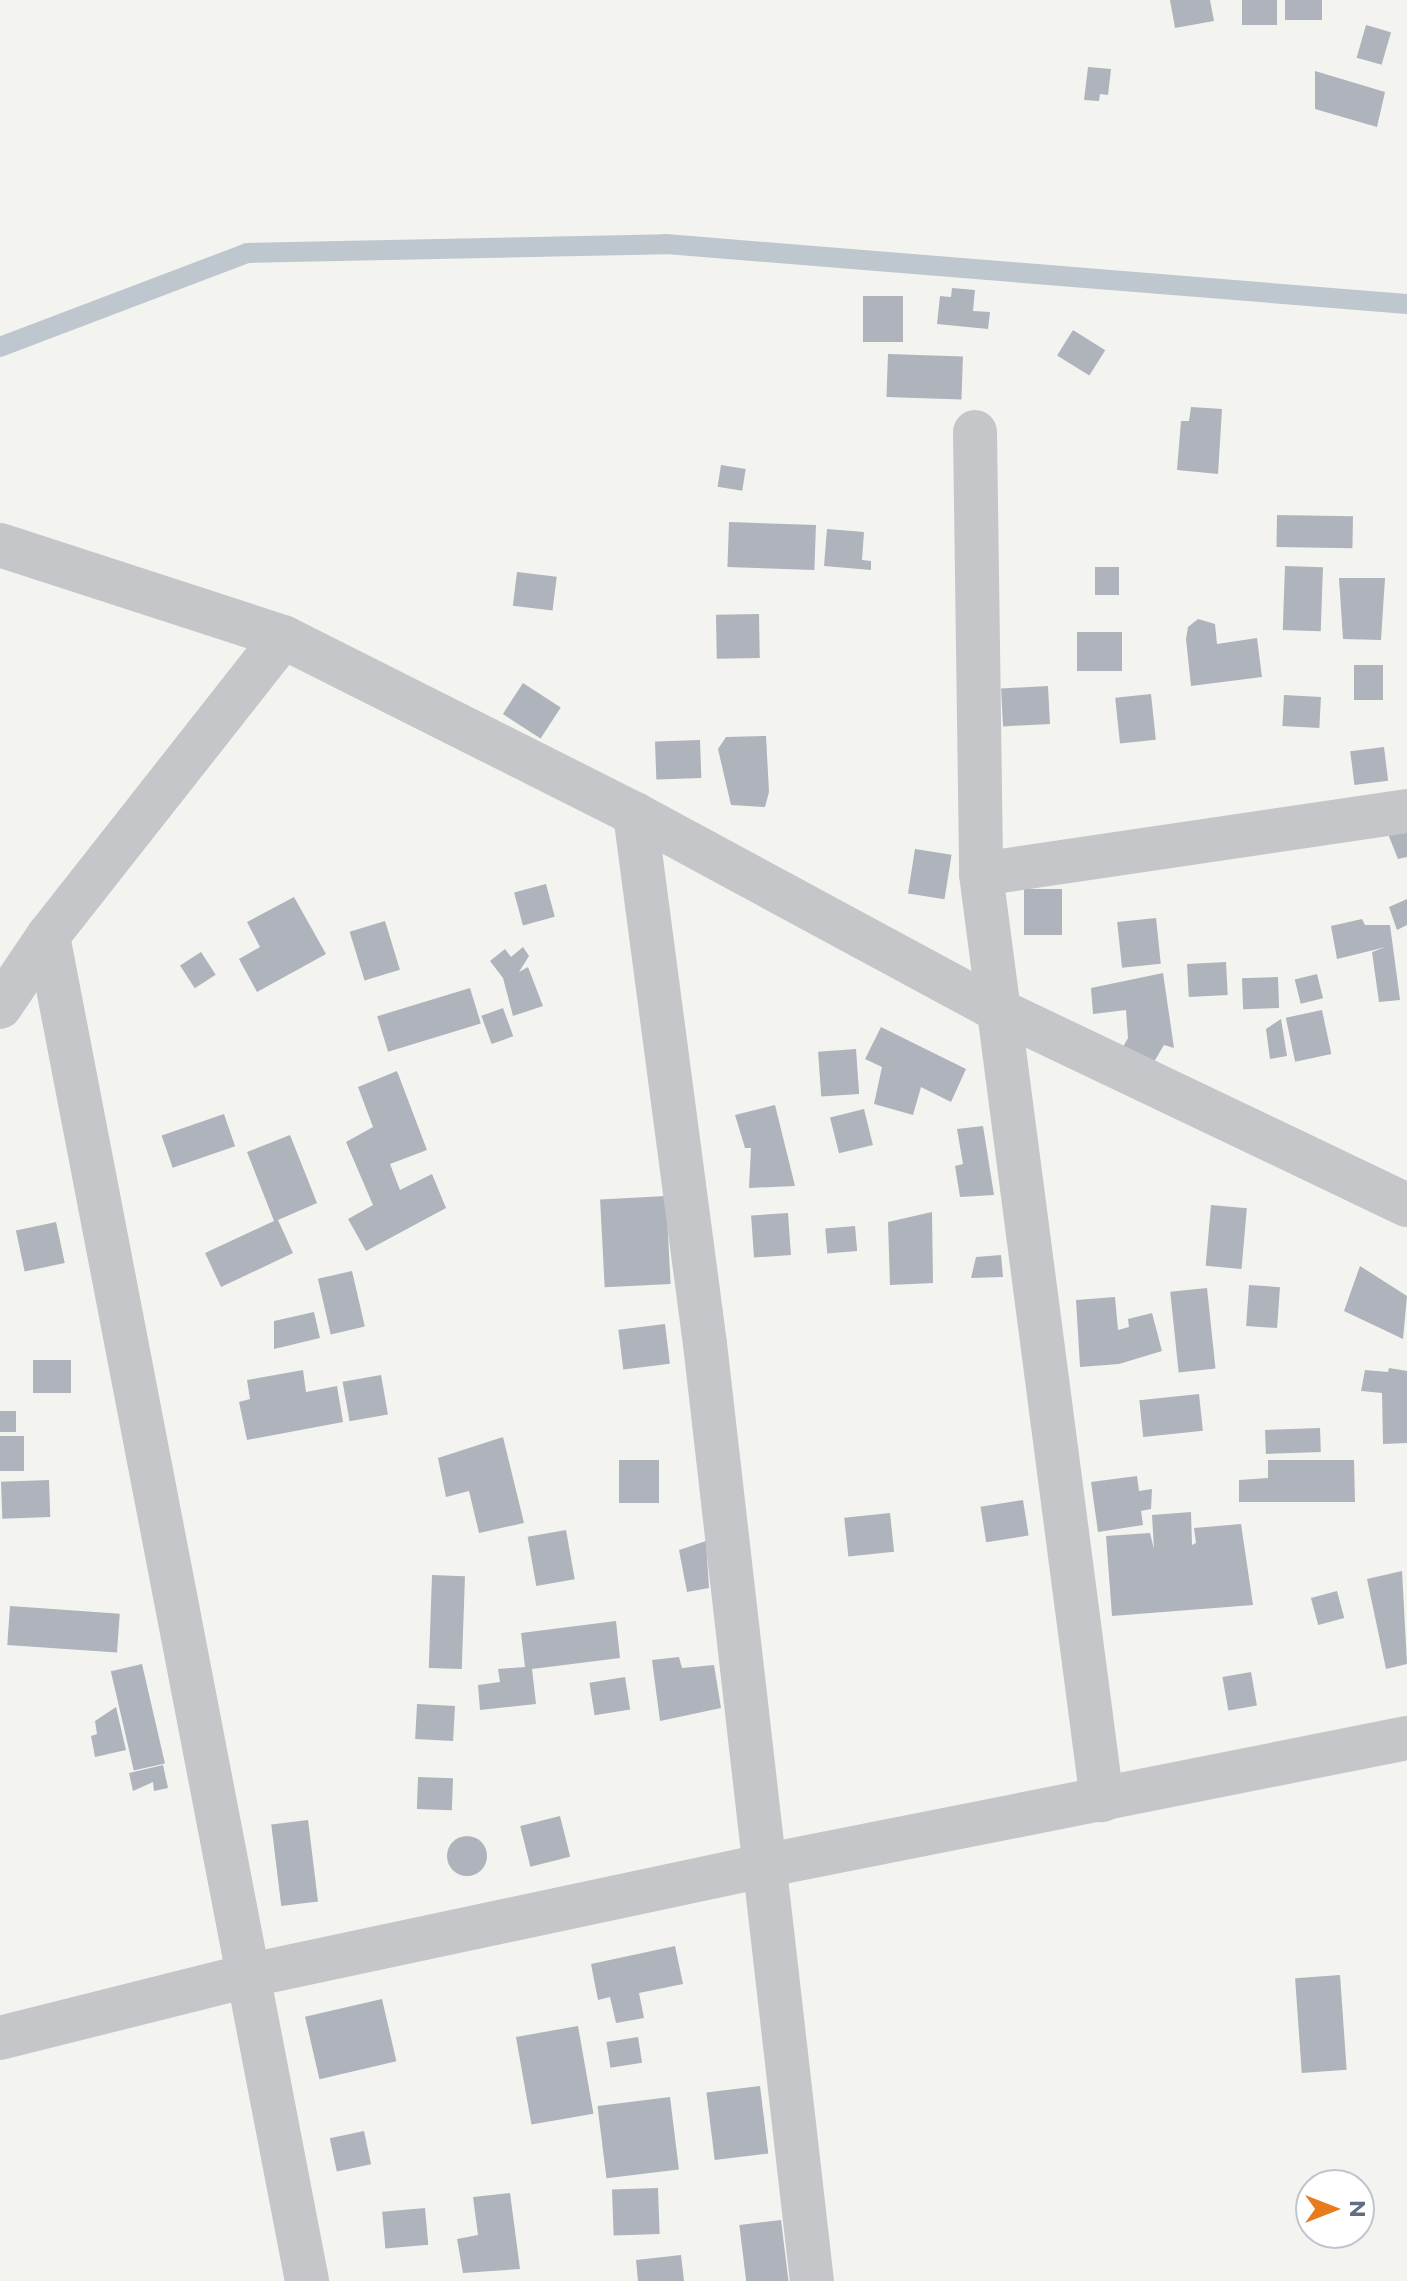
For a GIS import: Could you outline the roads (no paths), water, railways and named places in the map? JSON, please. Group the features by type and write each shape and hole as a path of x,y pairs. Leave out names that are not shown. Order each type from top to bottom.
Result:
{"street":[{"path":"975,432 981,874 1102,1800"},
{"path":"0,545 283,637 635,814 998,1010 1407,1205"},
{"path":"0,1007 48,936 283,637"},
{"path":"981,874 1407,811"},
{"path":"635,814 705,1344 812,2281"},
{"path":"48,936 251,1975 307,2281"},
{"path":"0,2038 251,1975 763,1866 1407,1738"}],"waterway":[{"path":"0,347 247,253 666,244 1407,304"}]}
